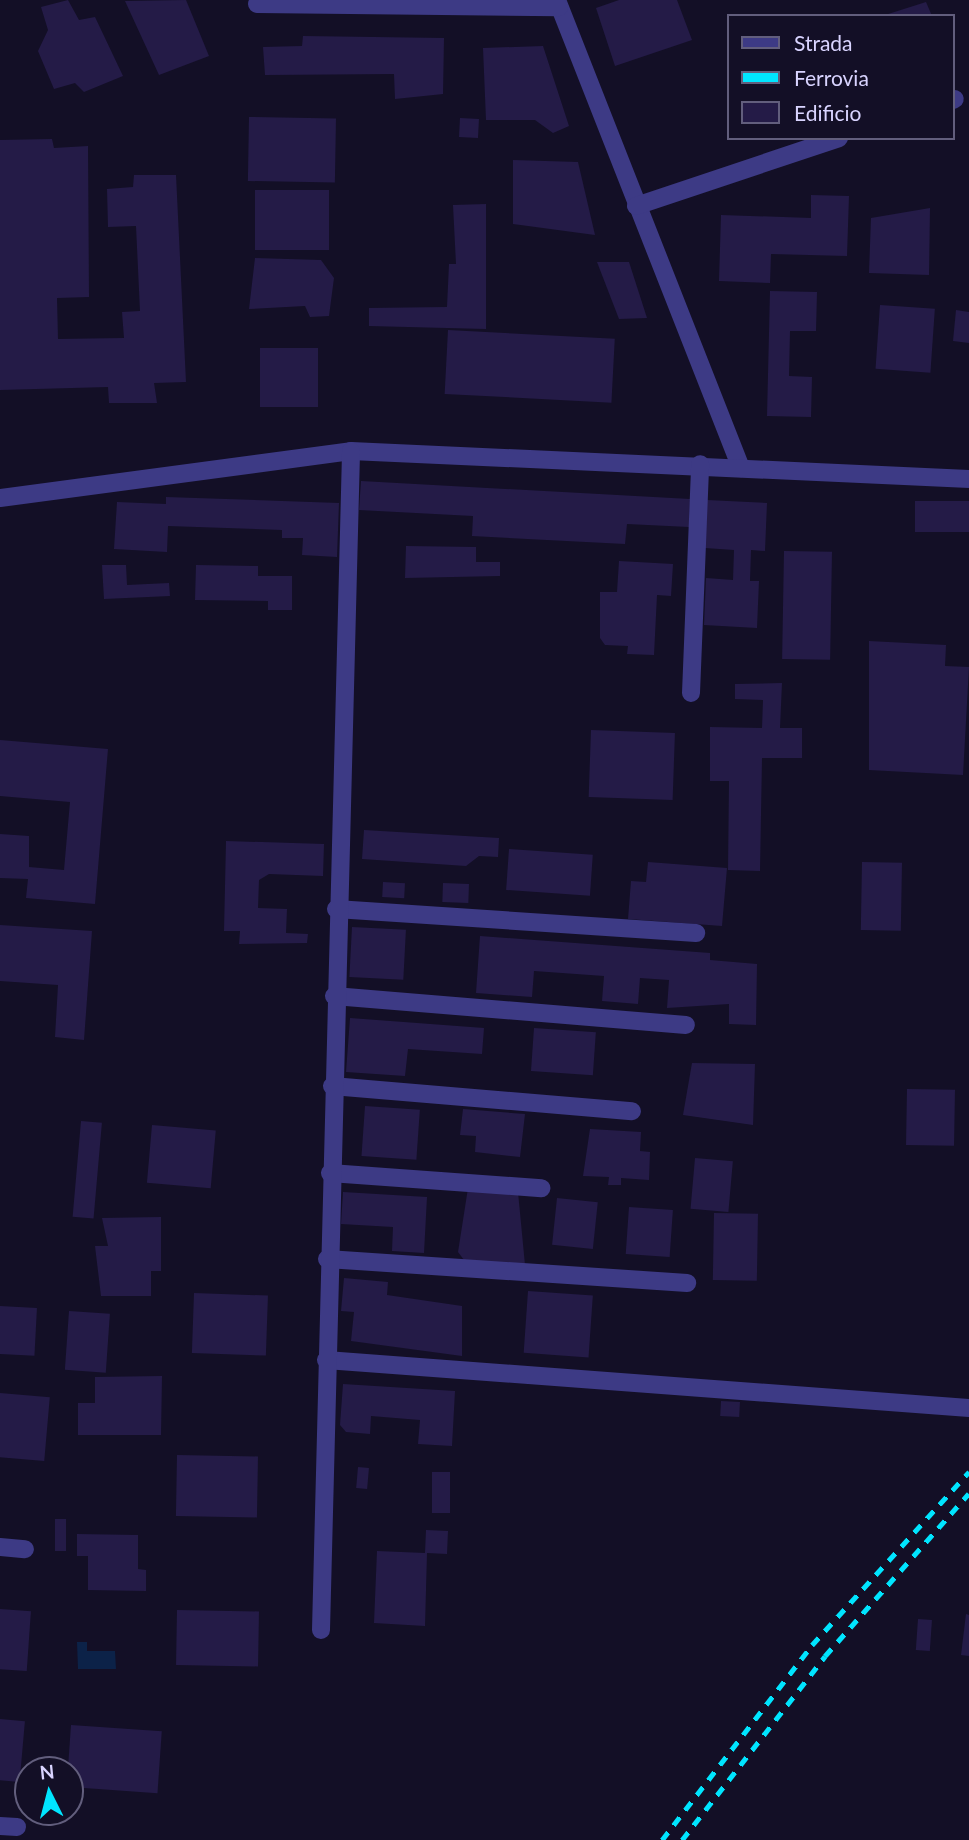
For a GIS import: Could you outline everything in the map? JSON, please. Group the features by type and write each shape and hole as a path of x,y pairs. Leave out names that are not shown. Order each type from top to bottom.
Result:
{"street":[{"path":"257,4 558,3 741,468"},
{"path":"636,206 833,140"},
{"path":"0,498 351,452 701,464 969,479"},
{"path":"321,1630 327,1259 351,452"},
{"path":"691,693 701,464"},
{"path":"336,909 696,933"},
{"path":"334,996 686,1025"},
{"path":"332,1086 632,1111"},
{"path":"330,1173 541,1188"},
{"path":"327,1259 687,1283"},
{"path":"326,1360 969,1408"},
{"path":"0,1547 25,1549"}],"water":[{"path":"77,1642 87,1642 87,1651 115,1651 116,1669 78,1669"}],"building":[{"path":"68,0 79,20 95,17 123,76 84,92 75,83 54,89 38,51 48,30 41,7"},
{"path":"186,0 209,56 159,75 125,1"},
{"path":"619,0 677,0 692,40 615,66 596,8"},
{"path":"926,2 931,14 888,14"},
{"path":"303,36 444,38 443,94 395,99 394,74 265,75 263,47 302,46"},
{"path":"543,46 569,126 553,133 535,120 486,120 483,48"},
{"path":"249,117 336,119 335,183 248,181"},
{"path":"460,118 479,119 478,138 459,137"},
{"path":"52,139 54,148 88,146 89,297 57,298 58,339 124,338 122,312 140,311 136,226 108,227 107,189 133,187 134,175 176,175 186,382 154,383 157,403 109,403 108,387 0,390 0,140"},
{"path":"513,160 578,162 595,235 513,224"},
{"path":"255,190 329,190 329,250 255,250"},
{"path":"811,195 849,196 847,256 771,254 770,283 719,281 721,215 811,218"},
{"path":"486,204 486,329 369,326 369,308 447,307 449,264 456,264 453,205"},
{"path":"930,208 929,275 869,273 871,218"},
{"path":"255,258 321,260 334,278 329,316 310,317 305,306 249,309"},
{"path":"597,262 629,262 647,318 619,319"},
{"path":"770,291 817,292 816,331 790,331 789,376 812,377 811,417 767,416"},
{"path":"880,305 935,309 930,373 876,369"},
{"path":"956,310 969,312 969,343 953,341"},
{"path":"448,330 615,339 611,403 445,394"},
{"path":"260,348 318,348 318,407 260,407"},
{"path":"361,481 690,499 689,527 627,524 625,544 472,536 473,516 359,510"},
{"path":"166,497 339,503 337,557 302,555 303,538 282,538 282,530 168,526 167,552 114,549 117,502 166,504"},
{"path":"707,500 767,503 765,551 751,550 750,581 759,581 757,628 704,625 706,578 733,580 734,550 705,548"},
{"path":"915,501 969,501 969,532 915,532"},
{"path":"406,546 476,547 476,562 500,562 500,576 405,578"},
{"path":"784,551 832,552 830,660 782,659"},
{"path":"619,561 673,564 671,596 657,595 654,655 627,654 628,646 605,645 600,638 600,592 617,592"},
{"path":"102,565 126,565 127,585 169,583 170,596 104,599"},
{"path":"196,565 258,566 258,576 292,576 292,610 268,610 268,601 195,600"},
{"path":"869,641 946,645 945,666 969,667 963,775 869,770"},
{"path":"782,683 780,728 802,728 802,758 762,758 760,871 728,870 729,781 710,781 710,727 762,728 763,700 735,699 735,684"},
{"path":"591,730 675,733 673,800 589,797"},
{"path":"0,740 108,749 95,904 26,898 28,879 0,878 0,834 29,836 29,867 64,870 70,802 0,796"},
{"path":"364,830 499,838 498,857 479,856 466,866 362,859"},
{"path":"226,841 324,844 323,876 269,874 259,880 258,908 287,909 286,933 308,934 307,943 239,944 240,931 224,931"},
{"path":"509,849 593,855 590,896 506,890"},
{"path":"648,862 727,868 722,926 628,919 631,881 646,882"},
{"path":"862,862 902,863 901,931 861,930"},
{"path":"383,882 405,883 404,898 382,897"},
{"path":"443,883 469,884 468,903 442,902"},
{"path":"0,925 92,931 84,1040 55,1037 58,985 0,981"},
{"path":"352,927 406,930 403,980 349,977"},
{"path":"480,936 710,953 710,960 757,964 756,1025 729,1024 729,1004 667,1008 669,980 640,978 638,1004 602,1001 604,976 534,971 532,997 476,993"},
{"path":"350,1018 484,1028 482,1054 408,1049 405,1076 346,1072"},
{"path":"534,1028 596,1032 593,1075 531,1071"},
{"path":"692,1063 755,1064 753,1125 683,1115"},
{"path":"907,1089 955,1090 954,1146 906,1145"},
{"path":"365,1106 420,1110 416,1160 362,1156"},
{"path":"463,1109 525,1114 520,1157 475,1152 476,1136 460,1135"},
{"path":"81,1121 102,1123 94,1218 73,1217"},
{"path":"152,1125 216,1131 211,1188 147,1183"},
{"path":"590,1129 641,1132 640,1151 650,1152 649,1180 621,1178 621,1185 608,1185 609,1177 583,1176"},
{"path":"695,1158 733,1161 728,1212 691,1209"},
{"path":"468,1188 518,1192 525,1265 464,1260 458,1252"},
{"path":"343,1192 427,1197 424,1253 392,1251 393,1227 341,1224"},
{"path":"557,1198 598,1202 593,1249 552,1245"},
{"path":"629,1207 673,1210 670,1257 626,1254"},
{"path":"714,1213 758,1214 757,1281 713,1280"},
{"path":"161,1217 161,1271 151,1271 151,1296 101,1296 95,1246 108,1246 102,1218"},
{"path":"344,1278 388,1282 387,1295 462,1306 462,1356 351,1341 354,1312 341,1311"},
{"path":"528,1291 593,1296 589,1357 524,1353"},
{"path":"194,1293 268,1296 266,1356 192,1353"},
{"path":"0,1306 37,1308 34,1356 0,1354"},
{"path":"69,1311 110,1314 106,1373 65,1370"},
{"path":"162,1376 161,1435 78,1435 78,1403 95,1403 95,1377"},
{"path":"343,1384 455,1391 452,1446 418,1444 420,1420 371,1416 370,1434 346,1432 340,1425"},
{"path":"0,1393 50,1397 44,1461 0,1457"},
{"path":"721,1401 740,1402 739,1417 720,1416"},
{"path":"177,1455 258,1456 257,1517 176,1516"},
{"path":"358,1467 369,1468 367,1489 356,1488"},
{"path":"432,1472 450,1472 450,1513 432,1513"},
{"path":"55,1519 66,1519 66,1551 55,1551"},
{"path":"426,1530 448,1531 447,1554 427,1553 425,1626 374,1623 377,1551 425,1553"},
{"path":"77,1534 138,1535 138,1569 146,1570 146,1591 88,1590 88,1556 77,1556"},
{"path":"0,1609 31,1611 27,1671 0,1669"},
{"path":"177,1610 259,1611 258,1666 176,1665"},
{"path":"966,1614 969,1615 969,1656 961,1655"},
{"path":"918,1619 932,1620 930,1651 916,1650"},
{"path":"0,1719 25,1721 22,1756 14,1756 14,1781 0,1780"},
{"path":"71,1725 162,1731 157,1793 84,1788 84,1756 69,1756"}],"railway":[{"path":"662,1840 812,1645 969,1472"},
{"path":"682,1840 825,1656 969,1493"}]}
